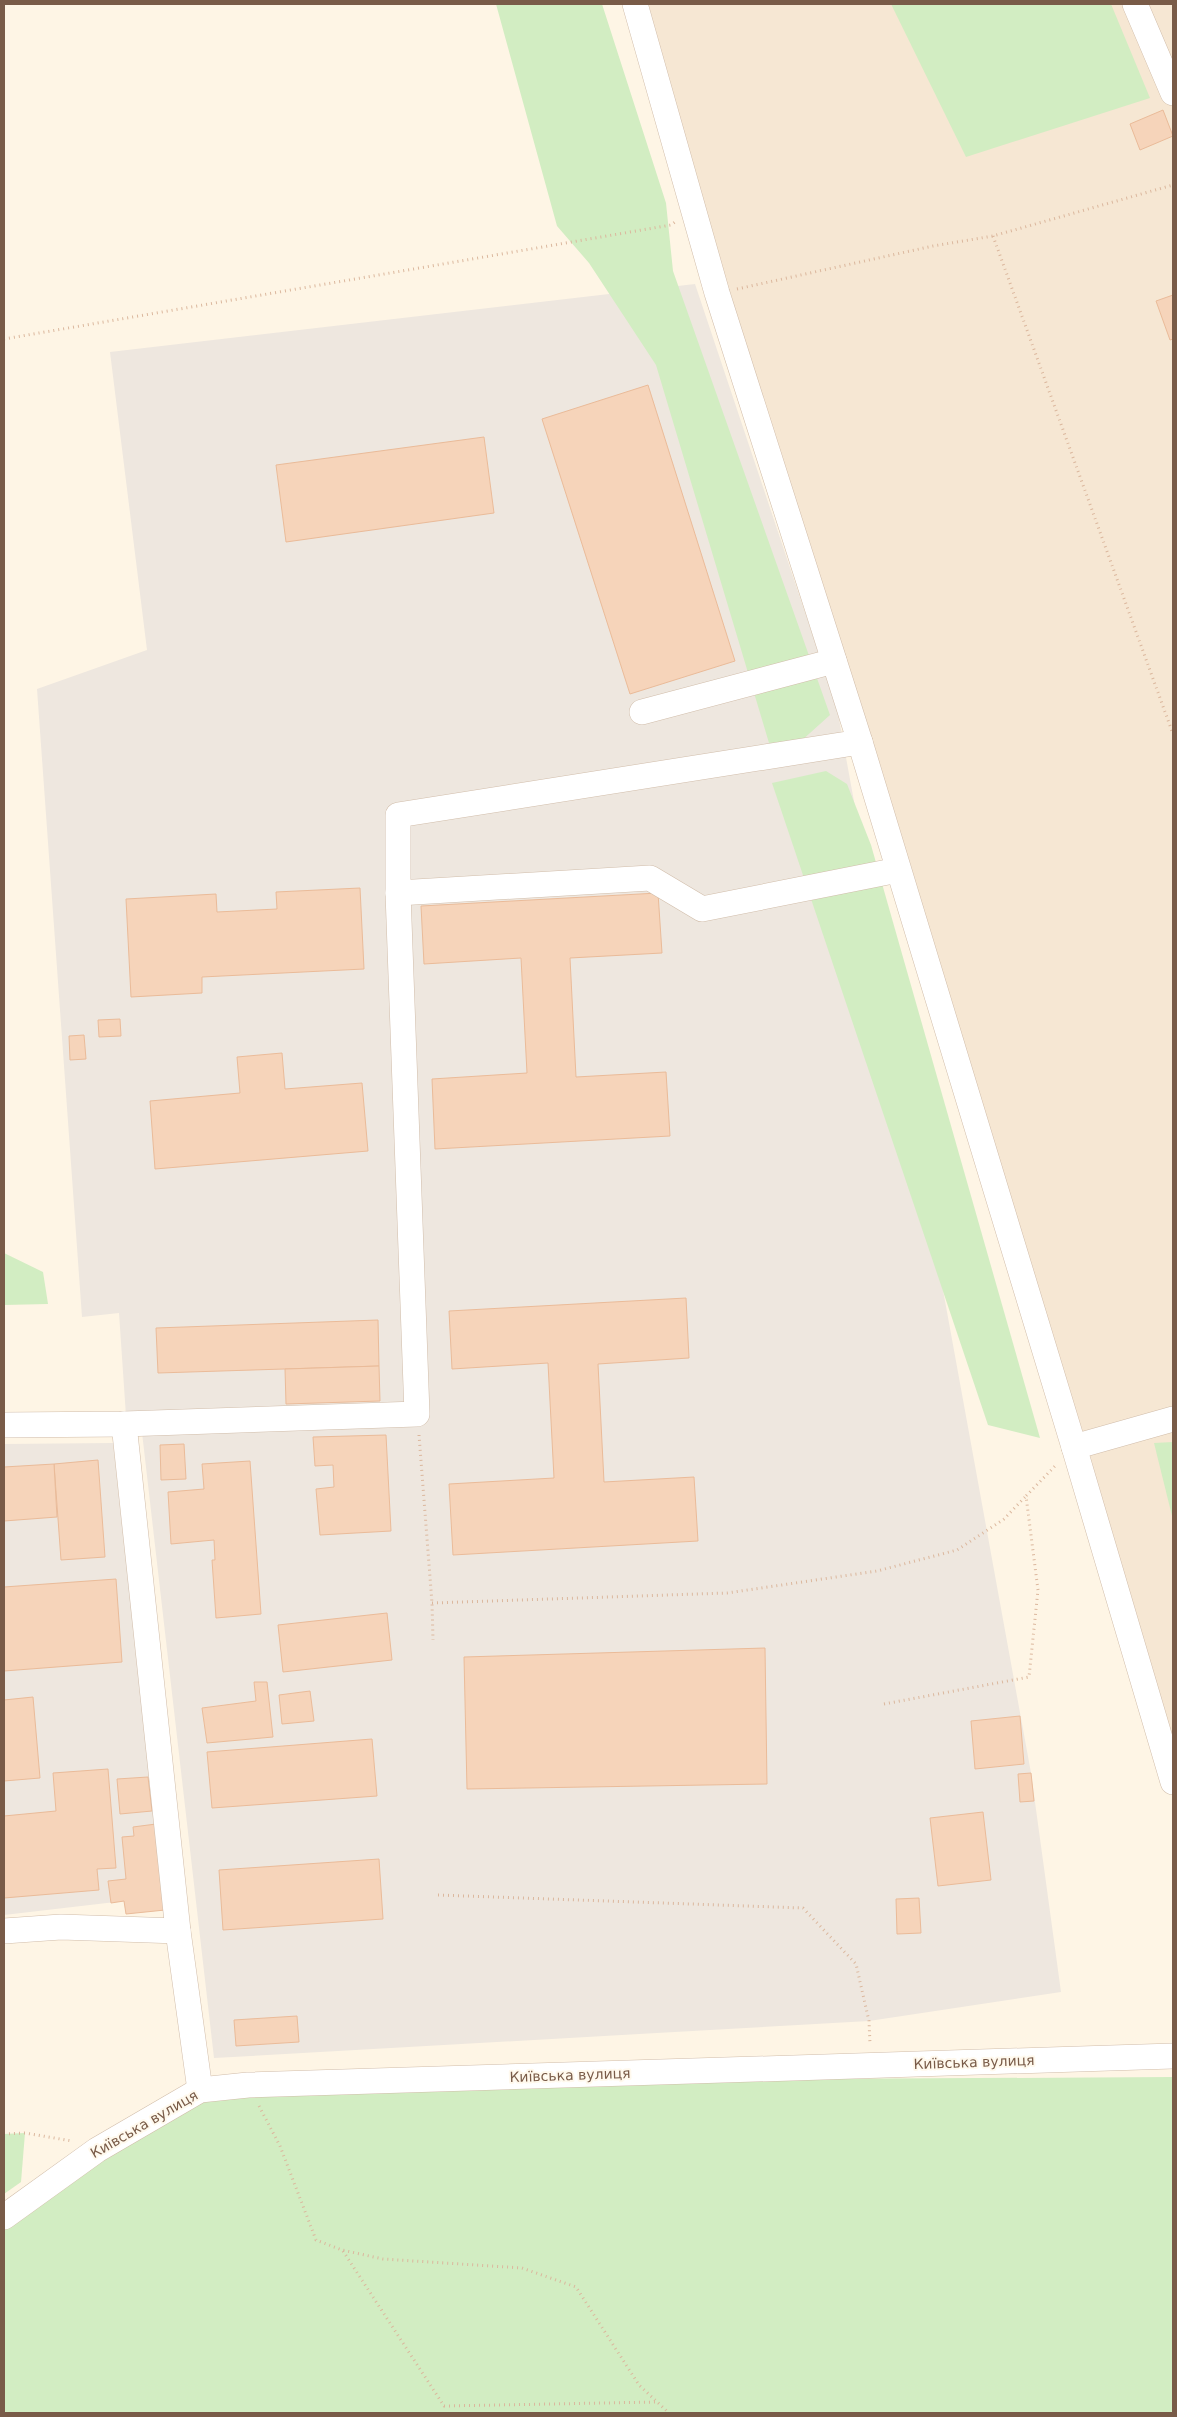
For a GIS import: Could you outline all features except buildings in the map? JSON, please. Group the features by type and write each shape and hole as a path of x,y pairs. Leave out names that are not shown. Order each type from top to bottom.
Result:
{"street":[{"path":"635,4 691,207 717,293 860,742 1173,1782"},
{"path":"1135,4 1173,93"},
{"path":"642,712 834,661"},
{"path":"4,1425 124,1424 417,1414 398,893 398,815 860,742"},
{"path":"398,893 650,878 702,908 898,870"},
{"path":"1074,1448 1173,1419"},
{"path":"124,1424 178,1931 200,2090"},
{"path":"4,1931 61,1927 178,1931"},
{"name":"Київська вулиця","path":"4,2217 97,2150 200,2090 248,2085 1173,2056"}],"path":[{"path":"717,293 933,246 993,236 1173,185"},
{"path":"4,339 671,225 691,207"},
{"path":"993,236 1173,734"},
{"path":"417,1414 432,1602 433,1640"},
{"path":"432,1602 727,1593 877,1571 957,1550 1004,1519 1074,1448"},
{"path":"884,1704 1030,1677 1038,1590 1026,1496"},
{"path":"438,1895 803,1908 856,1964 869,2021 871,2065"},
{"path":"248,2085 280,2146 316,2240 342,2250 383,2259 522,2268 576,2287 639,2385 669,2413"},
{"path":"4,2134 25,2133 78,2142 97,2150"},
{"path":"342,2250 444,2406 657,2402"}],"shaded area":[{"path":"637,4 1173,4 1173,1782"},
{"path":"695,284 837,708 1031,1773 1061,1992 869,2021 214,2058 140,1415 126,1416 119,1313 82,1317 37,689 147,650 110,352"},
{"path":"113,1443 165,1910 126,1914 124,1901 4,1915 4,1444"}],"green space":[{"path":"496,4 602,4 666,203 673,271 830,715 800,742 769,743 656,365 589,263 557,226"},
{"path":"891,4 1111,4 1150,98 966,157"},
{"path":"826,771 847,784 871,845 1040,1438 988,1425 772,783"},
{"path":"4,1253 43,1272 48,1304 4,1305"},
{"path":"1173,1442 1173,1520 1154,1443"},
{"path":"1173,2077 1173,2413 4,2413 4,2218 200,2090 282,2082"},
{"path":"25,2133 21,2182 4,2194 4,2134"}]}
